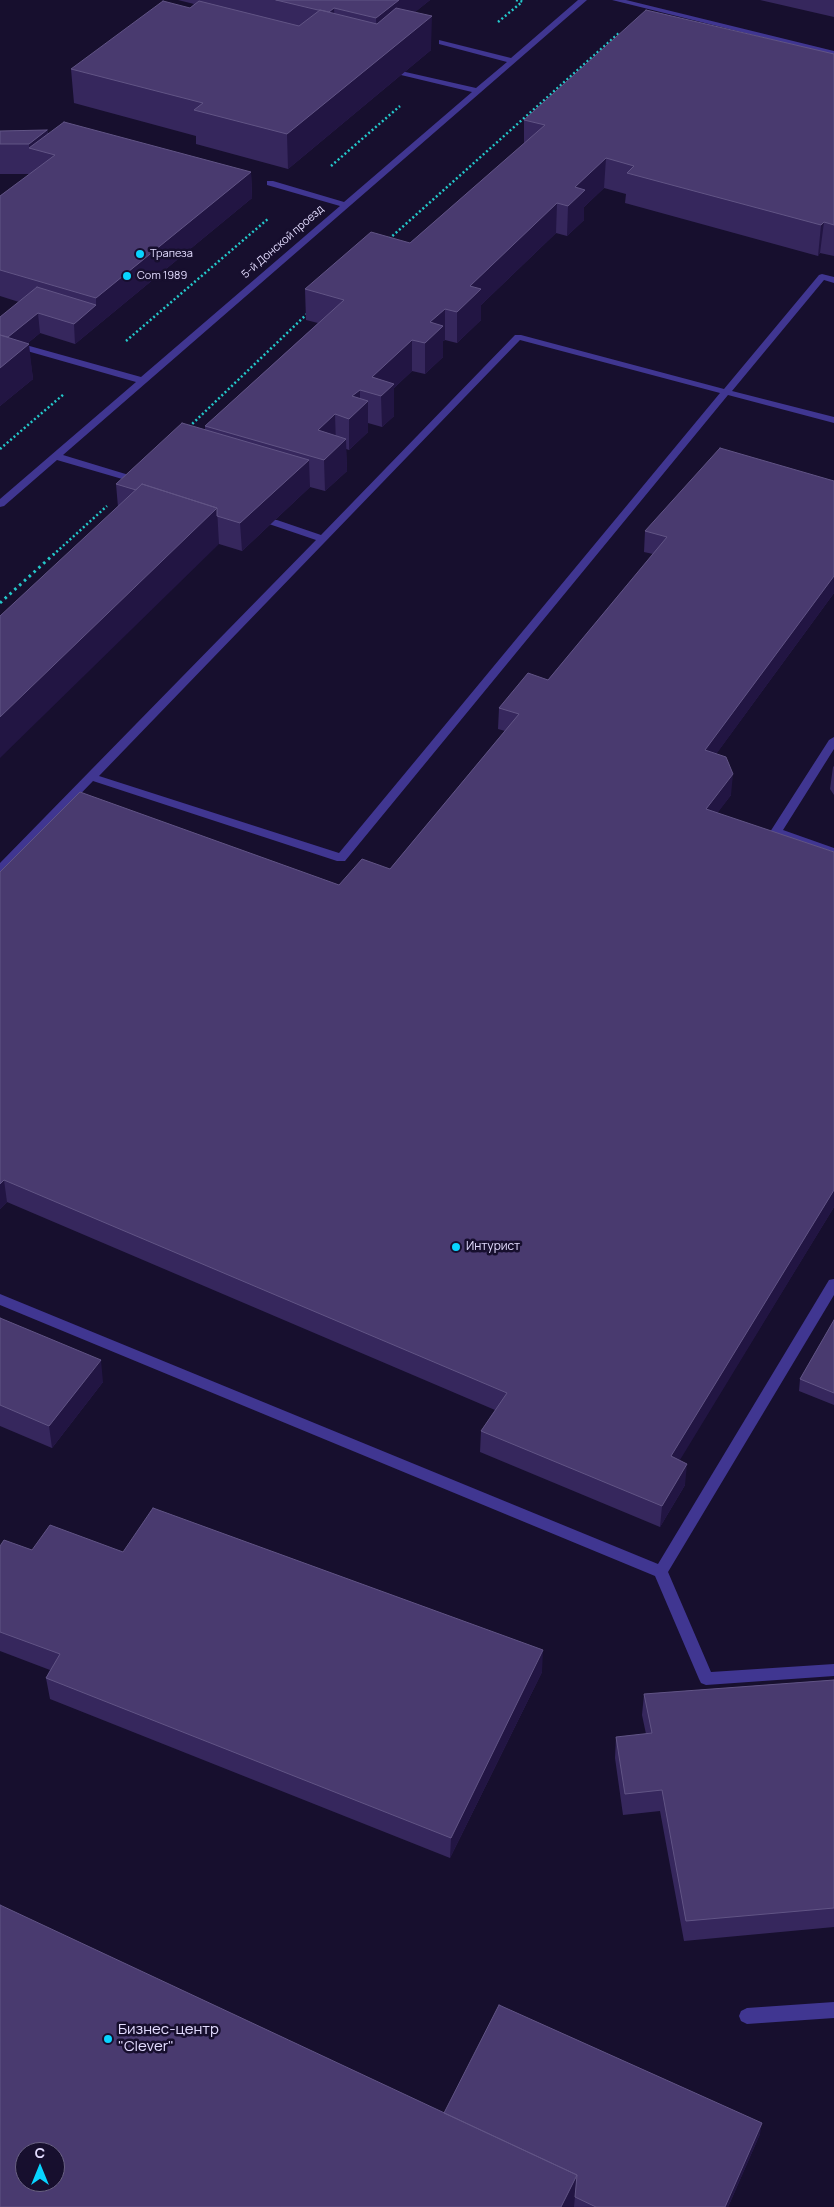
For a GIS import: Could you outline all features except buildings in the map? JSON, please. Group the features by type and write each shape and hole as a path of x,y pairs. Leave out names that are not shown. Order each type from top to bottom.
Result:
{"street":[{"name":"5-й Донской проезд","path":"0,504 583,0"},
{"path":"616,0 834,53"},
{"path":"442,42 513,60"},
{"path":"404,73 478,91"},
{"path":"270,183 346,205"},
{"path":"91,777 341,858 822,277 834,280"},
{"path":"0,870 518,337 834,420"},
{"path":"23,347 143,381"},
{"path":"56,456 148,484"},
{"path":"272,522 321,538"},
{"path":"834,740 776,832 834,852"},
{"path":"661,1572 834,1284"},
{"path":"0,1299 661,1572 706,1679 834,1670"},
{"path":"747,2016 834,2010"}],"path":[{"path":"468,48 522,2 516,0"},
{"path":"386,242 626,27"},
{"path":"0,450 431,80"},
{"path":"183,433 314,308"},
{"path":"0,603 135,480"}],"place":[{"name":"Трапеза","path":"140,254"},
{"name":"Com 1989","path":"127,276"},
{"name":"Интурист","path":"456,1247"},
{"name":"Бизнес-центр \"Clever\"","path":"108,2039"}]}
